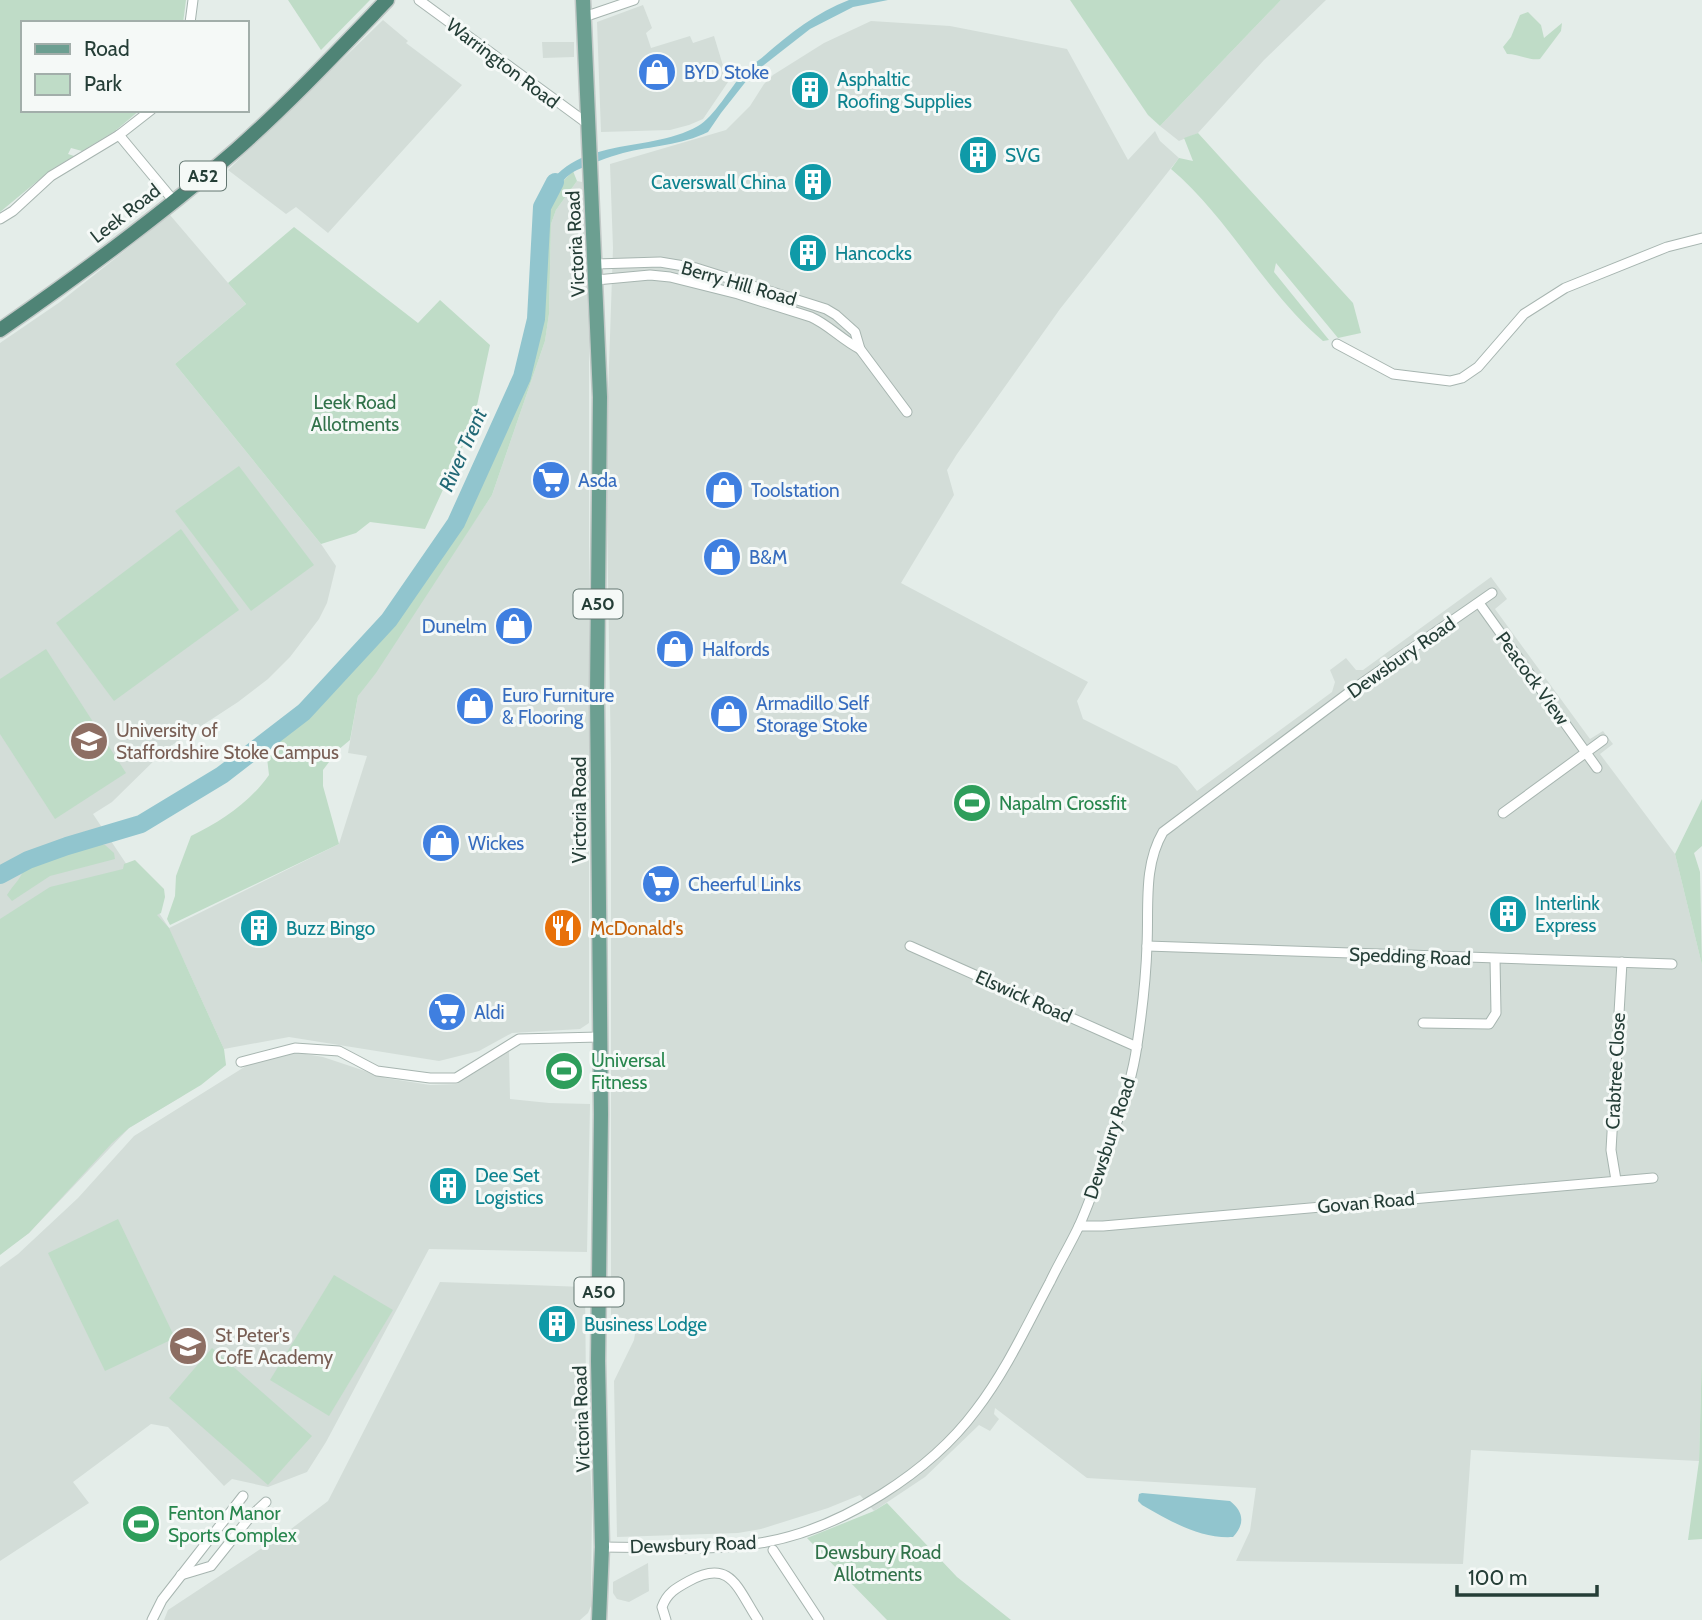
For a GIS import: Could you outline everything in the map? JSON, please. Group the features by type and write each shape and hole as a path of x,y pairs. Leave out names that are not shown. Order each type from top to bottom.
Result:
{"highway":[{"name":"Leek Road","path":"0,330 68,283 236,150 387,0"}],"main road":[{"name":"Victoria Road","path":"583,0 600,397 597,694 600,1191 598,1361 602,1547 599,1620"}],"street":[{"path":"190,21 193,0"},
{"name":"Warrington Road","path":"419,0 588,124"},
{"path":"584,17 634,0"},
{"path":"0,219 13,211 51,176 120,135 149,112"},
{"path":"120,135 173,200"},
{"path":"1337,344 1393,374 1450,381 1462,378 1478,367 1524,314 1565,288 1667,247 1702,238"},
{"name":"Berry Hill Road","path":"596,264 660,262 684,266 816,305 836,315 855,332 860,349 907,412"},
{"name":"Berry Hill Road","path":"596,280 650,275 697,283 811,317 825,324 845,342 860,349"},
{"name":"Dewsbury Road","path":"602,1547 730,1546 767,1542 829,1521 877,1498 928,1460 953,1437 976,1410 1006,1364 1079,1226 1122,1109 1137,1047 1147,946 1150,868 1154,847 1163,832 1355,688 1492,593"},
{"name":"Peacock View","path":"1479,603 1597,768"},
{"path":"1503,814 1603,740"},
{"name":"Elswick Road","path":"910,946 1137,1047"},
{"name":"Spedding Road","path":"1147,946 1672,964"},
{"path":"1423,1023 1485,1025 1493,1021 1496,1013 1495,959"},
{"name":"Crabtree Close","path":"1616,1180 1611,1150 1622,962"},
{"path":"241,1062 295,1048 339,1051 377,1071 430,1078 456,1078 519,1038 599,1037"},
{"name":"Govan Road","path":"1079,1226 1653,1178"},
{"path":"152,1620 158,1606 243,1496"},
{"path":"181,1575 211,1566 250,1517 266,1502"},
{"path":"773,1550 819,1620"},
{"path":"666,1620 662,1607 674,1589 706,1572 732,1580 758,1620"}],"shaded area":[{"path":"1281,0 1326,0 1264,60 1198,133 1179,141 1160,126"},
{"path":"643,5 652,28 646,33 651,48 690,36 693,43 714,36 728,82 703,119 689,125 670,130 601,132 597,22"},
{"path":"383,20 408,41 406,43 462,85 328,233 296,207 286,214 228,170"},
{"path":"871,21 950,26 1067,49 1128,160 1155,131 1160,141 1179,158 1060,309 957,454 947,470 954,495 901,583 1088,682 1077,701 1083,719 1177,766 1197,791 1332,692 1335,682 1330,670 1346,658 1356,670 1363,670 1491,577 1507,599 1495,609 1590,739 1603,731 1613,744 1600,754 1675,854 1702,965 1702,1353 1699,1461 1471,1450 1463,1564 1236,1561 1250,1531 1256,1488 1087,1478 995,1408 994,1414 999,1419 990,1431 979,1425 925,1477 874,1511 860,1495 761,1529 738,1533 617,1537 614,1381 634,1340 637,1322 611,1315 611,764 606,454 613,248 610,164 726,130 750,106 773,75 824,43"},
{"path":"542,42 574,42 574,57 543,58"},
{"path":"577,181 582,182 589,339 589,1023 580,1029 512,1033 479,1051 439,1061 289,1037 224,1049 182,957 226,1065 181,1097 129,1128 29,1233 0,1254 0,343 60,302 170,215 246,304 175,364 336,566 327,603 319,619 290,657 268,679 238,702 166,749 112,802 93,814 169,928 339,844 367,756 348,753 358,696 492,495 545,341 549,314 551,224 556,210"},
{"name":"St Peter's CofE Academy","path":"509,1051 510,1099 590,1104 587,1252 429,1249 326,1442 307,1472 268,1487 232,1479 224,1486 168,1427 151,1424 73,1482 89,1503 0,1561 0,1267 18,1254 78,1198 134,1136 254,1061 294,1052 323,1057 386,1078 430,1085 457,1084"},
{"path":"440,1282 585,1287 586,1389 592,1502 591,1606 588,1613 580,1620 164,1620 168,1610 291,1529 328,1501"},
{"path":"648,1563 649,1591 629,1602 617,1599 613,1593 613,1582"}],"green space":[{"path":"0,0 186,0 183,21 21,21 21,112 138,112 115,131 82,151 71,148 68,154 74,156 52,169 0,212"},
{"path":"288,0 370,0 321,50"},
{"path":"1070,0 1281,0 1160,126 1148,115"},
{"path":"1528,12 1541,25 1544,38 1562,23 1561,31 1540,59 1507,54 1503,47 1511,37 1520,15"},
{"path":"1198,133 1353,303 1361,333 1338,338 1276,263 1274,272 1329,340 1323,341 1283,300 1192,188 1171,169 1179,158 1193,161 1184,138"},
{"path":"573,171 577,181 556,210 551,224 549,314 545,341 492,495 376,673 358,696 350,740 338,750 323,770 323,786 339,844 170,925 167,919 175,896 176,876 191,836 234,810 261,785 269,775 267,758 279,742 331,693 395,620 462,521 481,485 530,360 540,316 543,243 549,199"},
{"name":"Leek Road Allotments","path":"294,227 418,323 440,300 490,345 473,424 425,529 370,522 356,533 321,544 175,364 246,304 228,283"},
{"path":"239,466 314,565 251,611 175,511"},
{"path":"181,529 239,610 114,701 56,623"},
{"path":"46,649 126,773 55,819 0,734 0,679"},
{"path":"1702,799 1702,846 1694,853 1700,872 1702,965 1675,854"},
{"path":"87,845 105,845 114,853 115,859 50,876 12,901 7,895 24,869 60,853"},
{"path":"135,860 164,889 161,913 157,915 169,928 224,1049 226,1065 201,1085 129,1128 29,1233 0,1255 0,919 50,887 123,869 124,864"},
{"path":"118,1219 175,1338 105,1371 48,1253"},
{"path":"334,1275 393,1310 329,1416 270,1380"},
{"path":"212,1348 312,1436 268,1485 169,1398"},
{"path":"1702,1353 1702,1539 1688,1540 1699,1461"},
{"name":"Dewsbury Road Allotments","path":"887,1503 957,1577 1011,1620 887,1620 807,1538 874,1511"}],"water":[{"path":"849,0 888,0 853,7 810,29 751,75 708,132 677,143 617,155 577,170 566,177 549,198 538,206 550,183 567,166 586,156 677,135 698,126 716,109 748,68 804,24"},
{"path":"1139,1494 1230,1501 1240,1514 1240,1527 1233,1537 1197,1532 1142,1505 1138,1501"}],"waterway":[{"name":"River Trent","path":"0,875 28,860 141,824 222,775 304,712 389,620 456,523 522,377 536,319 542,207 555,182"}],"place":[{"name":"BYD Stoke","path":"657,72"},
{"name":"Asphaltic Roofing Supplies","path":"810,90"},
{"name":"SVG","path":"978,155"},
{"name":"Caverswall China","path":"813,182"},
{"name":"Hancocks","path":"808,253"},
{"name":"Asda","path":"551,480"},
{"name":"Toolstation","path":"724,490"},
{"name":"B&M","path":"722,557"},
{"name":"Dunelm","path":"514,626"},
{"name":"Halfords","path":"675,649"},
{"name":"Euro Furniture & Flooring","path":"475,706"},
{"name":"Armadillo Self Storage Stoke","path":"729,714"},
{"name":"University of Staffordshire Stoke Campus","path":"89,741"},
{"name":"Napalm Crossfit","path":"972,803"},
{"name":"Wickes","path":"441,843"},
{"name":"Cheerful Links","path":"661,884"},
{"name":"Interlink Express","path":"1508,914"},
{"name":"Buzz Bingo","path":"259,928"},
{"name":"McDonald's","path":"563,928"},
{"name":"Aldi","path":"447,1012"},
{"name":"Universal Fitness","path":"564,1071"},
{"name":"Dee Set Logistics","path":"448,1186"},
{"name":"Business Lodge","path":"557,1324"},
{"name":"St Peter's CofE Academy","path":"188,1346"},
{"name":"Fenton Manor Sports Complex","path":"141,1524"}]}
